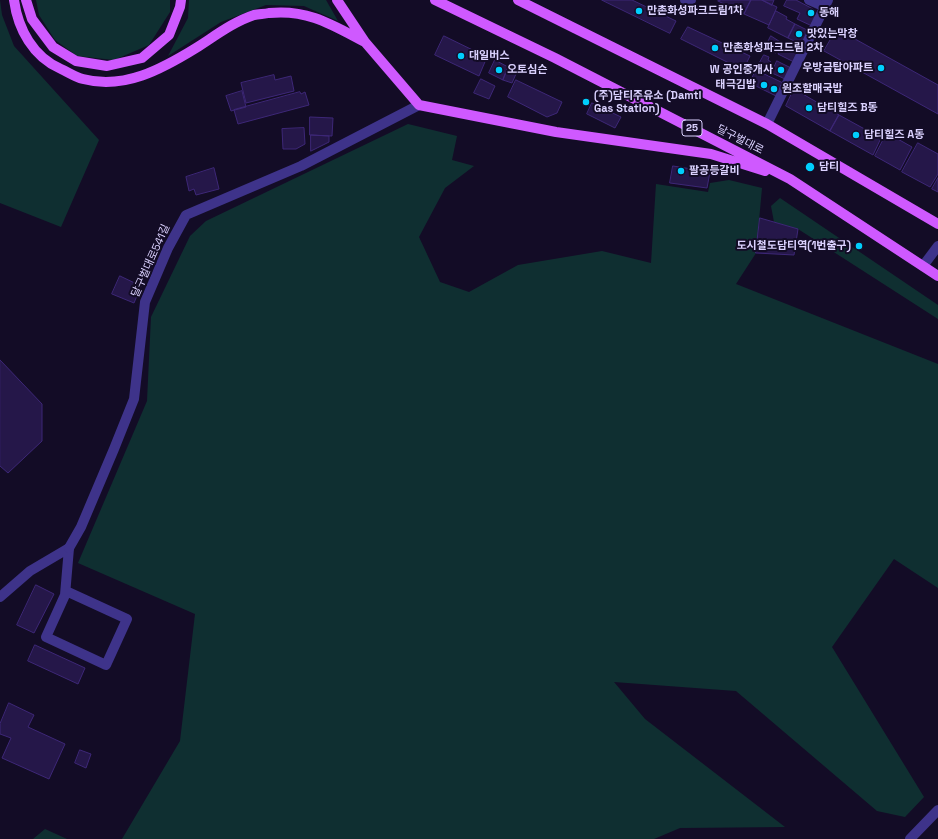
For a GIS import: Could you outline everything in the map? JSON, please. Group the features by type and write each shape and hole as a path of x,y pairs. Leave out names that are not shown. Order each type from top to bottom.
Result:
{"main road":[{"path":"14,0 16,15 30,46 50,64 83,79 114,82 138,78 160,69 197,48 222,30 255,15 287,11 308,15 326,21 365,42"},
{"path":"26,0 32,19 53,47 76,61 107,66 142,58 169,35 180,7 181,0"},
{"path":"337,0 365,42 419,105 556,132 711,154 790,179"},
{"name":"달구벌대로","path":"435,0 555,58 790,179 938,276"},
{"path":"518,0 534,3 767,124 938,224"}],"street":[{"path":"685,0 691,0"},
{"path":"767,124 826,4 809,0"},
{"name":"달구벌대로541길","path":"70,548 90,506 134,399 145,302 168,248 186,215 301,166 419,105"},
{"path":"923,266 938,246"},
{"path":"66,591 127,619 106,665 46,637 66,591 70,548"},
{"path":"0,597 30,571 70,548"},
{"path":"910,839 938,810"}],"green space":[{"path":"0,0 2,15 14,46 99,140 61,227 0,203"},
{"path":"36,0 170,0 170,12 149,45 114,60 77,56 55,40 39,15"},
{"path":"189,0 326,0 338,21 304,6 266,5 221,22 168,56 188,18"},
{"path":"408,124 457,136 452,160 474,166 445,188 419,237 440,282 469,292 518,265 602,251 651,263 656,184 708,192 710,183 729,180 762,188 756,253 736,284 938,364 938,588 894,559 832,647 924,797 905,817 877,811 736,691 614,682 645,719 785,827 680,828 654,839 122,839 180,741 195,614 78,563 147,401 151,317 190,236 206,221"},
{"path":"780,198 938,305 938,319 798,229 774,222 771,206"},
{"path":"45,829 67,839 33,839"}],"building":[{"name":"만촌화성파크드림1차","path":"602,0 632,0 676,21 670,33"},
{"path":"751,0 744,14 718,1"},
{"path":"751,0 762,0 777,7 769,25 744,14"},
{"path":"762,0 774,0 772,5"},
{"path":"787,0 796,0 813,9 816,18 812,26 797,19 800,13 784,6"},
{"path":"776,11 787,17 786,19 795,24 788,38 768,28"},
{"name":"맛있는막창","path":"795,24 809,31 802,45 788,38"},
{"name":"만촌화성파크드림 2차","path":"688,27 750,56 743,70 681,39"},
{"name":"우방금탑아파트","path":"837,29 938,85 938,114 824,51"},
{"name":"대일버스","path":"444,36 487,57 479,76 435,55"},
{"path":"771,36 782,43 776,53 765,48"},
{"path":"787,44 800,50 794,62 778,54 782,46 785,48"},
{"path":"764,55 769,57 768,60 771,62 769,72 758,66"},
{"name":"오토심슨","path":"495,60 508,67 503,80 489,73"},
{"name":"W 공인중개사","path":"777,61 791,68 785,79 772,73"},
{"path":"510,63 519,67 512,83 503,80"},
{"path":"756,70 783,83 776,96 750,83"},
{"path":"274,75 275,80 291,76 294,91 246,103 241,83"},
{"path":"481,79 495,86 489,99 474,93"},
{"path":"516,80 562,102 557,113 547,117 508,97"},
{"name":"담티힐즈 B동","path":"794,89 839,115 830,131 786,106"},
{"path":"242,91 246,107 231,111 226,96"},
{"path":"300,92 301,94 305,92 309,105 238,124 234,110"},
{"path":"592,103 621,117 615,128 587,114"},
{"name":"담티힐즈 A동","path":"839,115 881,138 873,155 830,131"},
{"path":"310,117 333,118 332,136 310,135"},
{"path":"304,128 305,144 296,149 283,149 282,129"},
{"path":"887,133 912,147 900,170 875,156"},
{"path":"311,135 329,136 329,142 311,151"},
{"path":"918,143 938,154 938,174 930,187 902,172"},
{"path":"673,166 710,172 707,188 670,183"},
{"path":"214,168 219,189 196,195 194,189 189,191 186,177"},
{"path":"938,178 938,192 932,189"},
{"path":"760,218 798,229 794,255 756,253"},
{"path":"120,276 141,286 134,303 112,294"},
{"path":"0,360 42,404 42,441 8,473 0,466"},
{"path":"36,585 54,594 34,633 17,625"},
{"path":"35,645 85,668 78,684 28,661"},
{"path":"9,703 34,715 28,727 65,744 49,779 2,758 11,738 0,734 0,724"},
{"path":"80,750 91,754 86,768 75,763"}],"place":[{"name":"만촌화성파크드림1차","path":"639,11"},
{"name":"동해","path":"811,13"},
{"name":"맛있는막창","path":"799,34"},
{"name":"만촌화성파크드림 2차","path":"715,48"},
{"name":"대일버스","path":"461,56"},
{"name":"우방금탑아파트","path":"881,68"},
{"name":"오토심슨","path":"499,70"},
{"name":"W 공인중개사","path":"781,70"},
{"name":"태극김밥","path":"764,85"},
{"name":"원조할매국밥","path":"774,89"},
{"name":"(주)담티주유소 (Damti Gas Station)","path":"586,102"},
{"name":"담티힐즈 B동","path":"809,108"},
{"name":"담티힐즈 A동","path":"856,135"},
{"name":"담티","path":"810,167"},
{"name":"팔공등갈비","path":"681,171"},
{"name":"도시철도담티역(1번출구)","path":"859,246"}]}
